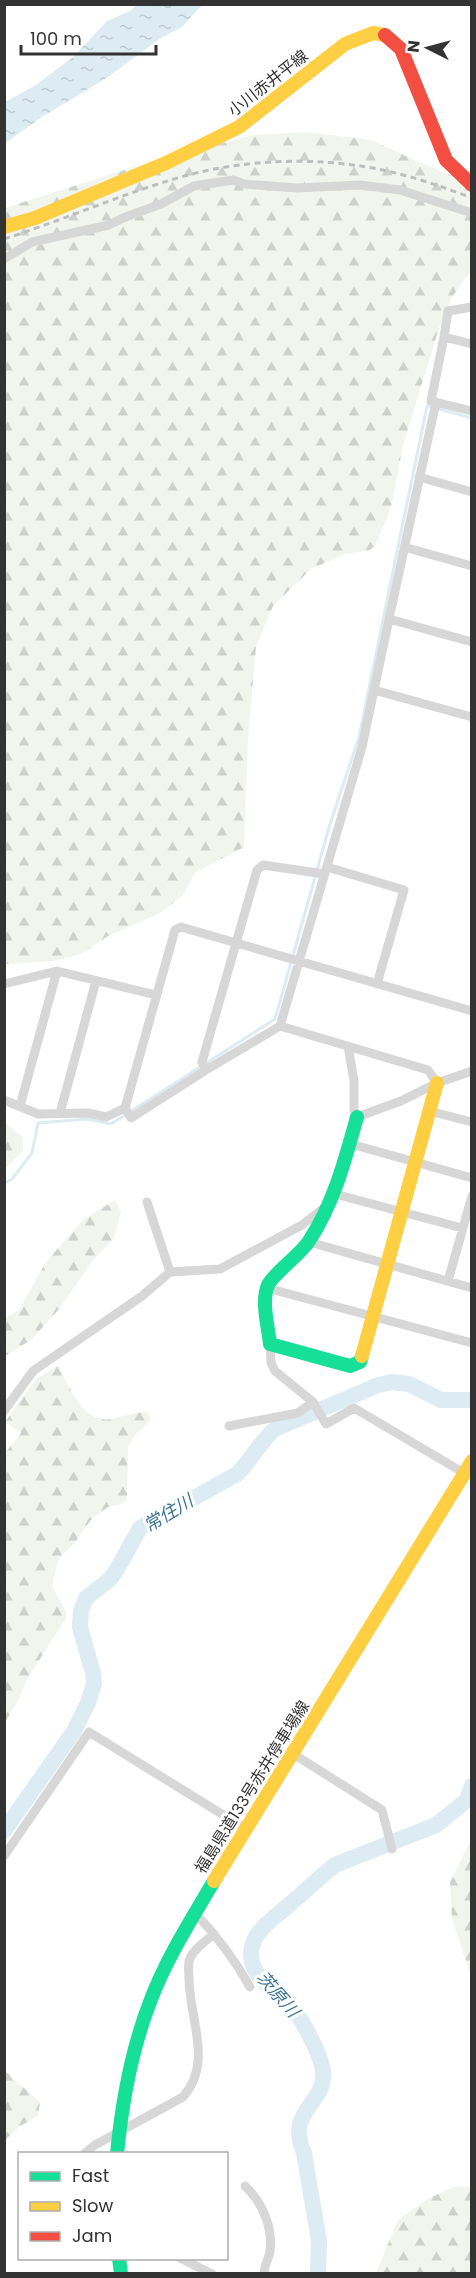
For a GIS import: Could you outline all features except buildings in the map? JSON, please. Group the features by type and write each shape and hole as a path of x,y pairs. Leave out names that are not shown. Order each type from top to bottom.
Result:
{"main road":[{"name":"小川赤井平線","path":"4,227 35,218 166,163 238,127 345,44 373,33 387,35 401,49 446,160 471,185"},
{"path":"357,1117 351,1144 332,1199 309,1242 294,1260 270,1281 267,1288 266,1313 270,1344 350,1366 360,1362 437,1083"},
{"name":"福島県道133号赤井停車場線","path":"117,2152 125,2083 144,2016 172,1954 469,1465"}],"street":[{"path":"4,259 32,242 110,225 161,204 194,186 233,180 244,184 297,188 360,185 400,190 471,213"},
{"path":"471,307 448,311 430,401 471,411"},
{"path":"444,337 471,344"},
{"path":"280,1026 294,961 362,747 436,402"},
{"path":"419,477 471,492"},
{"path":"404,547 471,566"},
{"path":"389,618 471,642"},
{"path":"374,690 471,717"},
{"path":"204,1066 256,870 263,865 321,872 404,890 377,984"},
{"path":"437,1083 428,1070 280,1026 204,1066 131,1118 127,1112 156,995 175,930 181,927 471,1011"},
{"path":"4,984 57,971 156,995"},
{"path":"20,1106 57,971"},
{"path":"60,1113 96,981"},
{"path":"348,1046 354,1081 354,1110 357,1117 471,1071"},
{"path":"4,1100 38,1114 88,1113 106,1117 127,1112"},
{"path":"429,1111 471,1122"},
{"path":"351,1144 471,1178"},
{"path":"448,1281 471,1196"},
{"path":"4,1411 33,1371 142,1296 170,1272 220,1269 302,1225 332,1199 401,1212 462,1228"},
{"path":"147,1202 170,1272"},
{"path":"309,1242 471,1288"},
{"path":"267,1288 471,1343"},
{"path":"270,1344 274,1371 315,1404 326,1424 354,1408 469,1465"},
{"path":"229,1426 298,1413 315,1404"},
{"path":"4,1856 88,1732 246,1829"},
{"path":"292,1753 382,1810 392,1849"},
{"path":"195,1913 238,1965 250,1987"},
{"path":"86,2152 95,2145 183,2097 192,2087 200,2060 189,1992 189,1961 198,1947 214,1934"},
{"path":"245,2186 259,2200 270,2231 270,2253 265,2263 264,2274"},
{"path":"182,2260 212,2274"}],"green space":[{"path":"306,132 372,140 471,183 471,270 452,297 439,328 403,445 391,508 375,546 370,550 345,554 311,569 273,606 256,647 248,739 244,847 196,872 182,896 160,913 108,936 81,954 54,961 5,964 5,208 137,166 253,135"},
{"path":"4,1121 23,1138 23,1151 5,1169"},
{"path":"115,1200 121,1212 114,1238 93,1260 60,1308 31,1340 5,1356 5,1318 19,1310 46,1262 83,1220"},
{"path":"59,1365 72,1392 84,1409 92,1415 101,1419 111,1419 148,1412 151,1420 135,1435 128,1447 127,1499 122,1504 108,1507 90,1521 74,1544 59,1558 52,1586 66,1612 66,1618 26,1681 18,1701 5,1722 5,1453 21,1433 5,1422 36,1379"},
{"path":"471,1840 471,1976 452,1919 450,1882"},
{"path":"5,2071 40,2102 38,2116 20,2126 5,2140"},
{"path":"471,2186 471,2273 376,2273 398,2220 426,2200 453,2187"}],"water":[{"path":"137,5 202,5 182,27 161,38 105,79 42,117 5,143 5,102 36,85 73,57 107,21 130,11"}],"waterway":[{"path":"4,1183 12,1179 32,1153 38,1123 87,1119 111,1124 275,1019 330,824 359,737 427,406 429,406"},
{"path":"439,409 472,418"},
{"name":"常住川","path":"4,1831 74,1731 88,1703 94,1683 80,1627 81,1611 86,1598 109,1580 116,1571 140,1528 237,1474 275,1429 378,1385 392,1382 409,1384 441,1400 472,1400"},
{"name":"茨原川","path":"318,2274 319,2241 300,2138 300,2126 323,2082 322,2064 301,2020 267,1986 253,1966 251,1955 253,1943 269,1922 335,1865 436,1825 467,1800 472,1786"}],"railway":[{"path":"4,239 181,177 203,171 250,164 297,161 367,167 420,180 472,198"}],"traffic: fast":[{"path":"357,1117 338,1181 318,1227 305,1246 275,1275 268,1285 265,1306 270,1344 350,1366 360,1362 362,1356"},
{"path":"117,2152 128,2077 143,2020 171,1955 214,1881"},
{"path":"119,2260 121,2274"}],"traffic: slow":[{"path":"4,227 35,218 166,163 239,127 345,44 373,33 385,35"},
{"path":"362,1356 437,1083"},
{"path":"214,1881 472,1461"}],"traffic: jam":[{"path":"385,35 401,49 446,160 472,185"}]}
